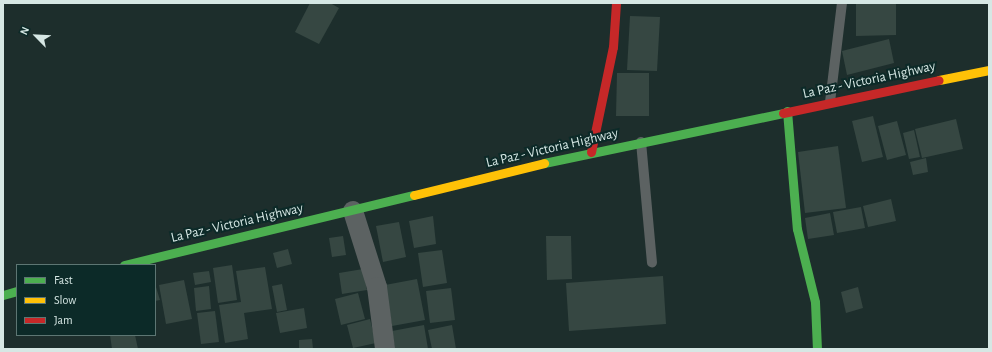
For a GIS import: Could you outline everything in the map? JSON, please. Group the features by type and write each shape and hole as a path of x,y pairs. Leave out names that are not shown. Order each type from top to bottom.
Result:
{"main road":[{"path":"591,152 613,47 616,3"},
{"name":"La Paz - Victoria Highway","path":"128,264 354,211 591,152 989,70"},
{"path":"787,111 796,229 815,302 817,349"},
{"path":"3,295 16,291"}],"street":[{"path":"354,211 377,287 385,349"}],"lane":[{"path":"830,102 842,3"},
{"path":"641,142 652,262"}],"building":[{"path":"310,3 330,3 339,8 319,44 295,32"},
{"path":"856,3 896,3 896,35 856,36"},
{"path":"630,16 660,17 657,71 627,70"},
{"path":"889,39 894,63 847,75 842,51"},
{"path":"617,73 649,73 649,116 616,116"},
{"path":"873,116 883,157 862,162 852,121"},
{"path":"956,119 963,149 922,158 915,129"},
{"path":"897,121 906,155 887,160 878,126"},
{"path":"914,130 920,157 909,159 903,133"},
{"path":"838,146 846,208 805,213 798,152"},
{"path":"926,158 928,172 913,175 910,162"},
{"path":"891,199 896,221 868,227 863,206"},
{"path":"861,207 865,228 837,233 833,212"},
{"path":"830,213 834,235 808,239 805,218"},
{"path":"433,216 436,244 414,248 409,221"},
{"path":"399,222 406,257 383,262 376,226"},
{"path":"343,236 346,255 332,257 329,238"},
{"path":"546,236 571,236 572,279 547,280"},
{"path":"288,249 292,264 277,268 273,253"},
{"path":"442,250 447,283 423,287 418,253"},
{"path":"232,265 237,300 218,303 213,268"},
{"path":"265,267 272,309 244,313 248,339 225,343 219,305 241,302 236,271"},
{"path":"363,269 367,290 342,294 339,273"},
{"path":"209,271 211,282 195,285 193,273"},
{"path":"663,276 666,324 569,331 566,283"},
{"path":"417,279 425,320 392,326 385,285"},
{"path":"184,280 192,319 166,324 159,285"},
{"path":"282,284 287,310 277,312 272,286"},
{"path":"209,286 211,309 196,311 194,288"},
{"path":"156,287 160,300 156,301"},
{"path":"858,287 863,308 846,313 841,292"},
{"path":"451,288 455,320 430,323 426,291"},
{"path":"358,293 365,319 341,325 335,299"},
{"path":"304,308 307,328 280,333 276,313"},
{"path":"215,311 219,342 201,344 197,313"},
{"path":"370,319 376,343 353,348 347,325"},
{"path":"424,325 428,349 395,349 392,331"},
{"path":"452,325 456,349 432,349 428,330"},
{"path":"110,336 135,336 138,349 112,349"},
{"path":"312,339 313,349 299,349 299,340"}],"traffic: fast":[{"path":"787,111 797,229 815,302 817,349"},
{"path":"544,163 783,113"},
{"path":"128,264 414,195"},
{"path":"3,295 16,291"}],"traffic: slow":[{"path":"939,80 989,70"},
{"path":"414,195 544,163"}],"traffic: jam":[{"path":"591,152 613,47 616,3"},
{"path":"783,113 939,80"}]}
